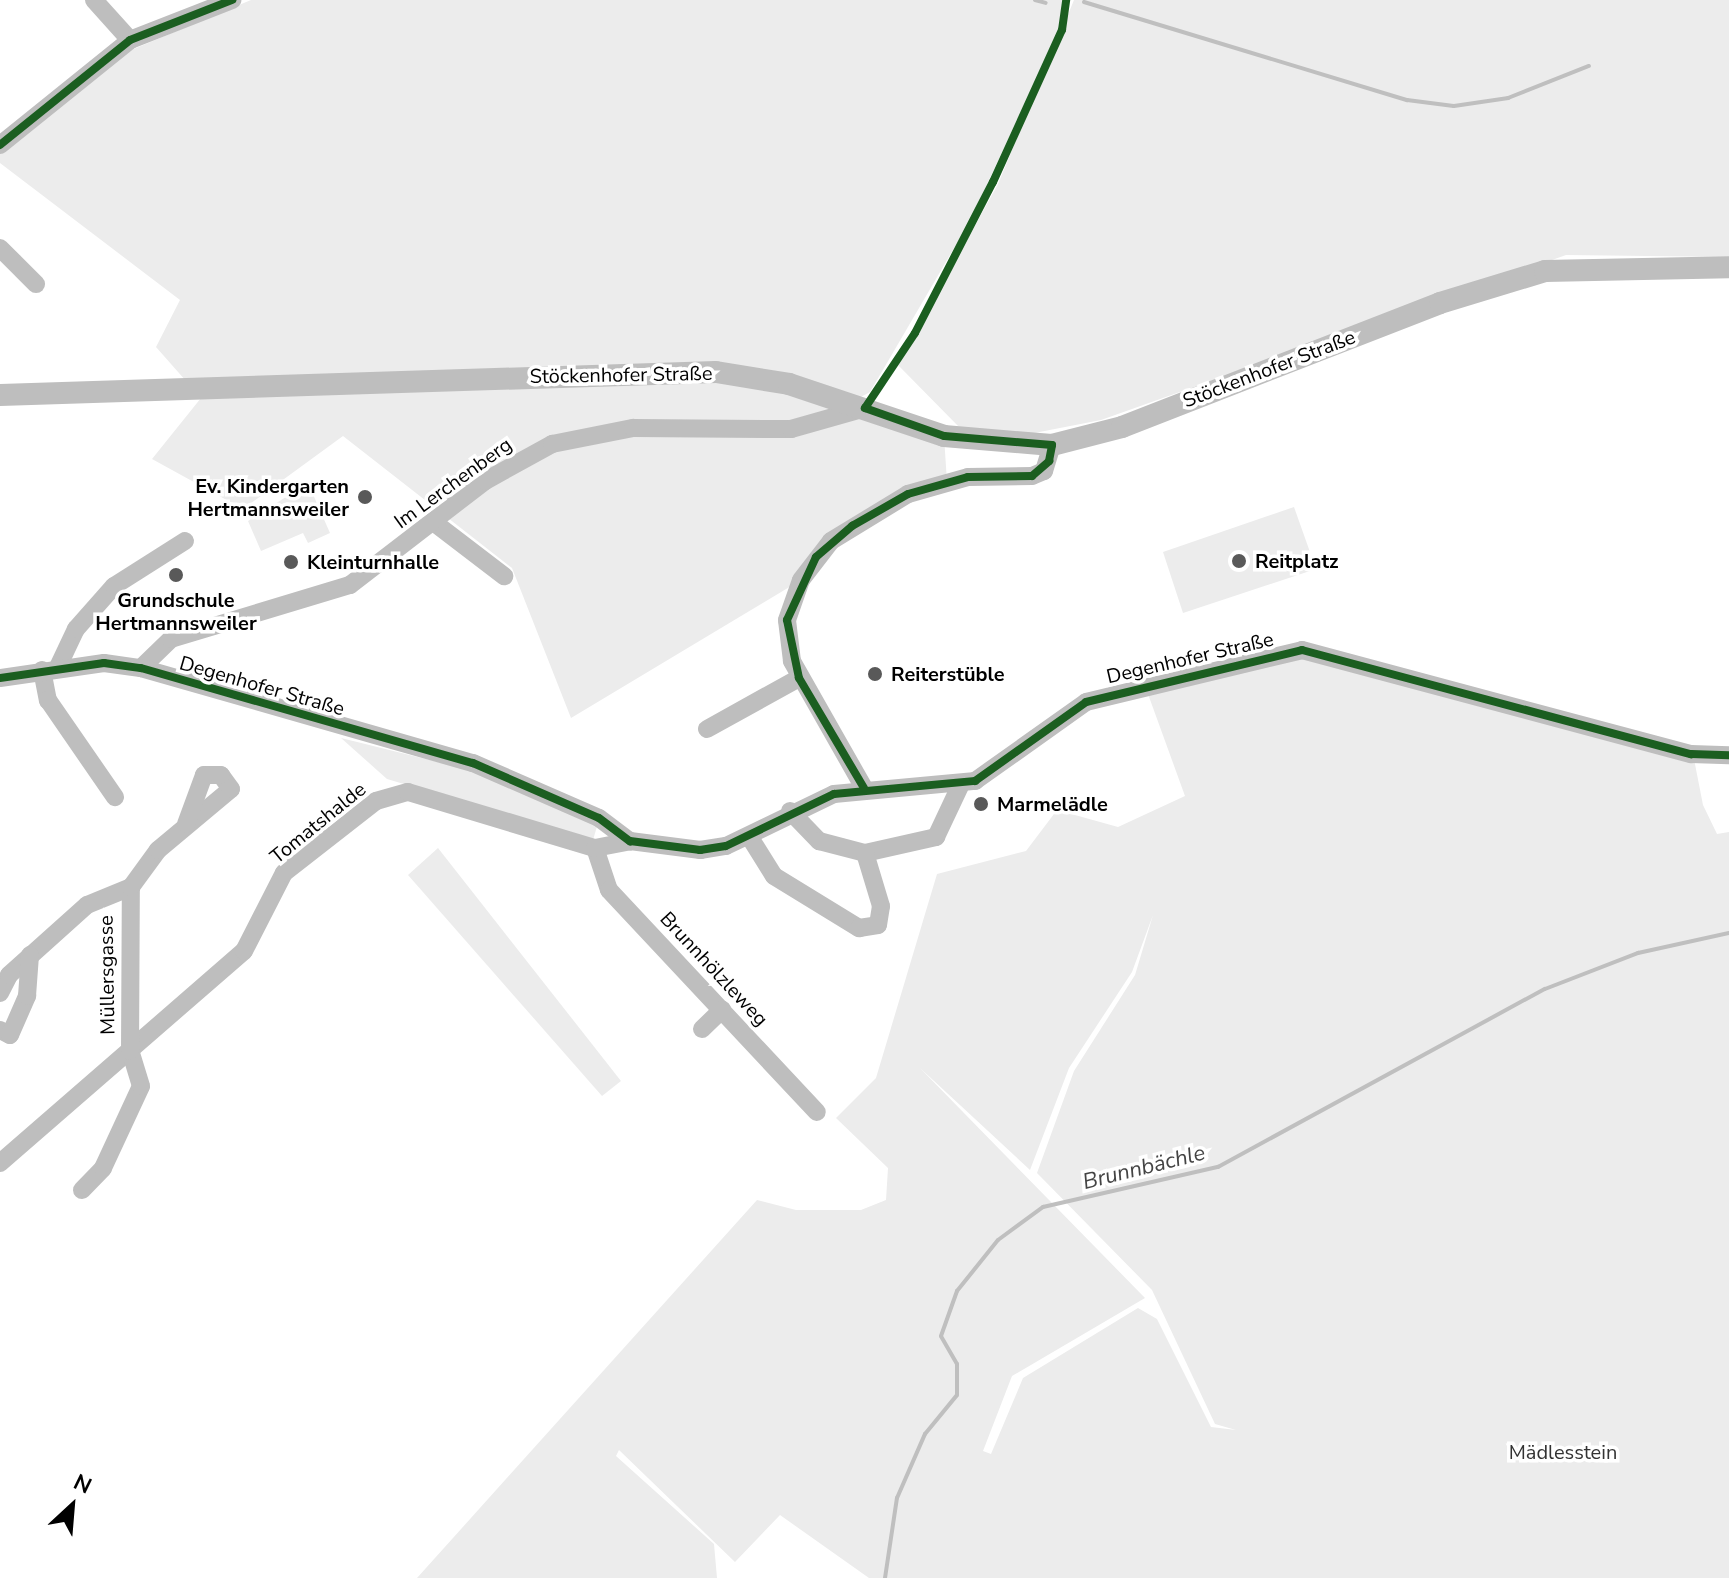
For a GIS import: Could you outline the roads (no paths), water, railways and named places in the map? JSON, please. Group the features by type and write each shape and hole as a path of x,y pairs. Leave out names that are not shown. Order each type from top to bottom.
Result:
{"main road":[{"name":"Stöckenhofer Straße","path":"0,395 716,372 865,408 944,436 1052,445 1122,427 1440,303 1545,271 1729,267"}],"street":[{"path":"94,0 130,40"},
{"path":"0,145 130,40 232,0"},
{"path":"0,248 36,284"},
{"name":"Im Lerchenberg","path":"141,668 171,639 350,585 436,524 520,458 580,435 633,428 741,434 865,408"},
{"path":"864,788 799,678 787,620 801,580 831,541 908,494 968,477 1032,476 1044,471 1052,445"},
{"path":"436,524 504,576"},
{"path":"115,797 48,700 50,669 90,610 185,541"},
{"name":"Degenhofer Straße","path":"0,678 50,669 141,668 473,763 599,818 630,841 700,850 749,836 790,811 864,788 960,786 1086,702 1302,650 1691,754 1729,755"},
{"path":"707,729 799,678"},
{"path":"790,811 819,841 865,853 936,837 960,786"},
{"name":"Tomatshalde","path":"0,1163 244,951 284,873 391,795 408,792 595,848 630,841"},
{"path":"0,993 30,955 87,905 131,887 186,824"},
{"path":"749,836 774,876 859,928 878,925 881,906 865,853"},
{"name":"Brunnhölzleweg","path":"595,848 609,890 817,1112"},
{"name":"Müllersgasse","path":"82,1190 103,1168 141,1086 130,1051 131,887"},
{"path":"0,1030 10,1035 27,996 30,955"},
{"path":"702,1029 722,1010"}],"waterway":[{"path":"1035,0 1046,3"},
{"path":"1084,2 1407,100 1454,106 1508,98 1589,66"},
{"name":"Brunnbächle","path":"885,1578 897,1498 925,1434 957,1395 957,1364 941,1336 957,1291 998,1240 1043,1207 1218,1167 1545,989 1638,953 1729,933"}],"place":[{"name":"Ev. Kindergarten Hertmannsweiler","path":"365,497"},
{"name":"Reitplatz","path":"1239,561"},
{"name":"Kleinturnhalle","path":"291,562"},
{"name":"Grundschule Hertmannsweiler","path":"176,575"},
{"name":"Reiterstüble","path":"875,674"},
{"name":"Marmelädle","path":"981,804"}],"park label":[{"name":"Mädlesstein","path":"1563,1452"}]}
